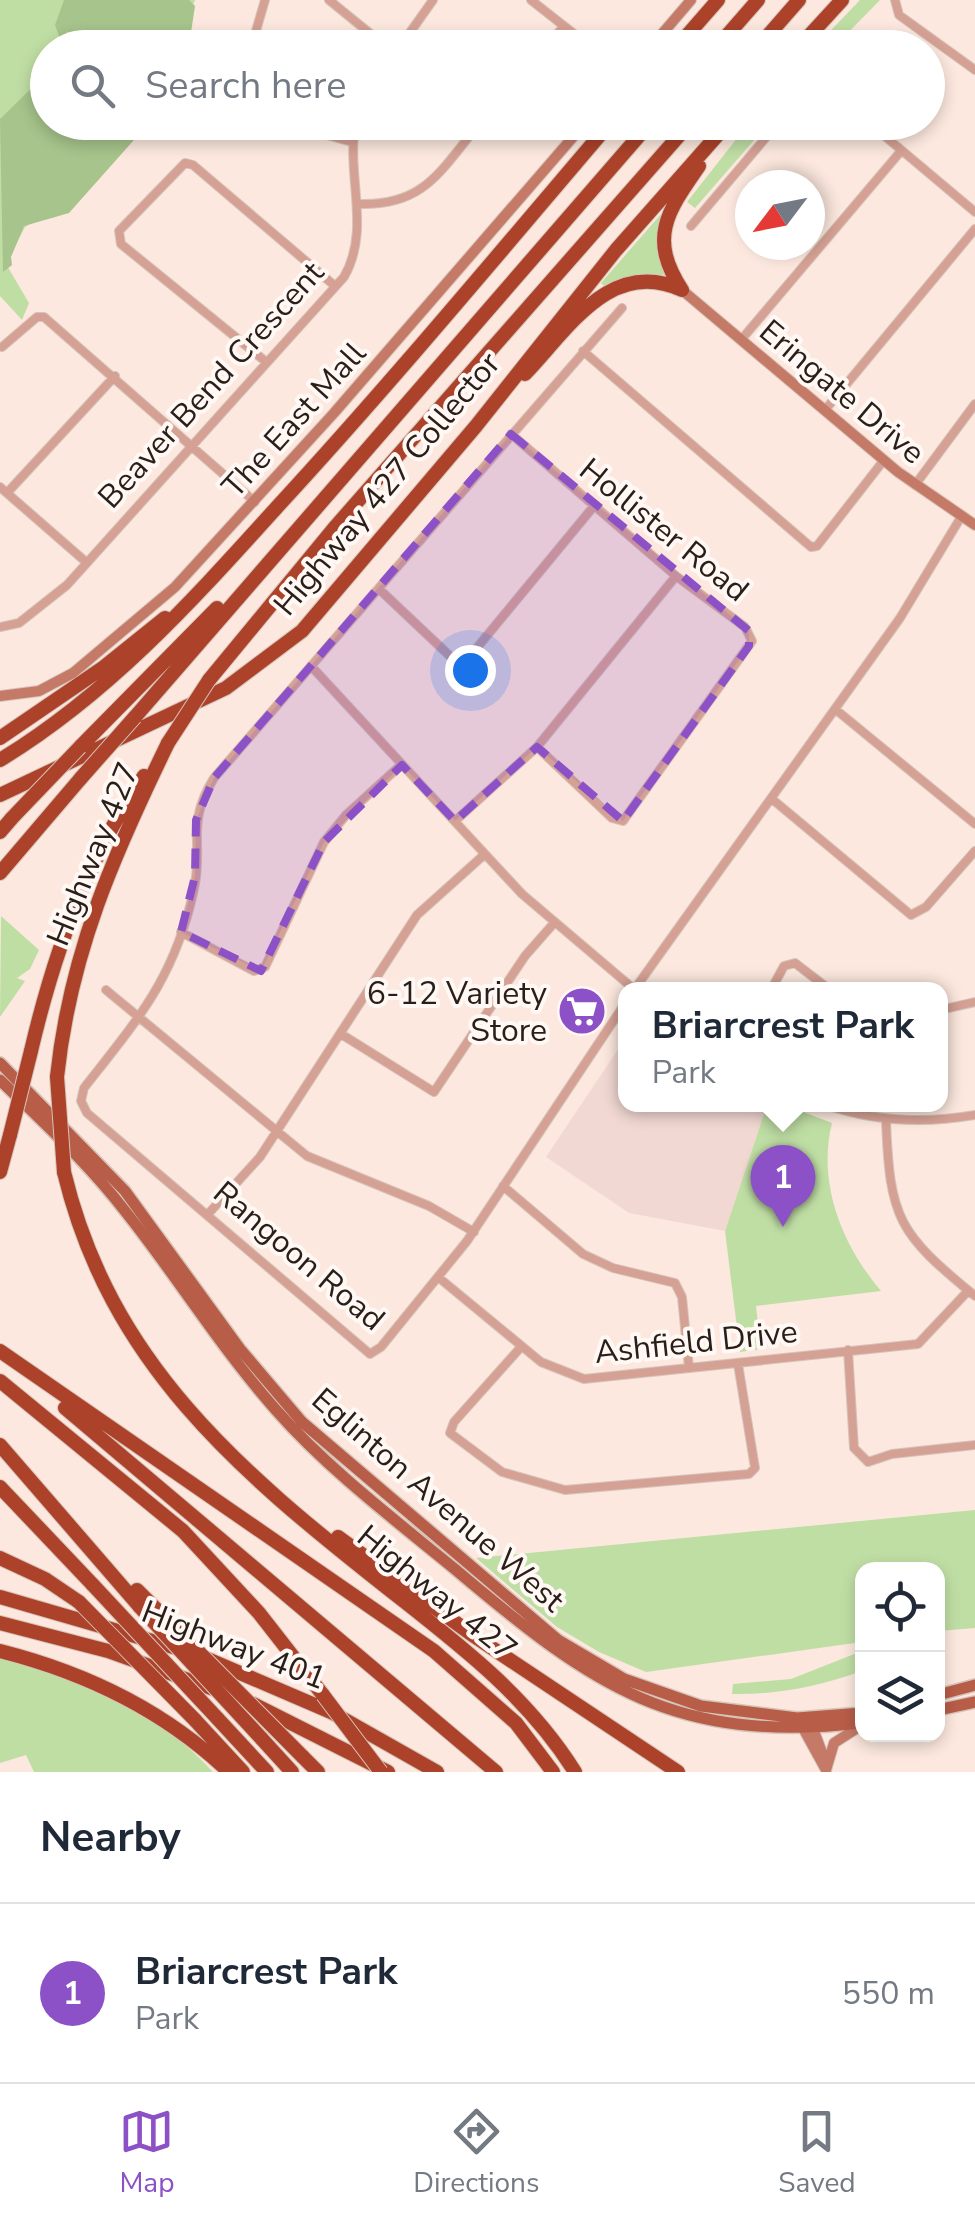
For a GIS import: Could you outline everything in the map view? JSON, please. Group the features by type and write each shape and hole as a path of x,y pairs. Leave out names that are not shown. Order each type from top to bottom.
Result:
{"highway":[{"path":"692,30 718,0"},
{"path":"732,30 758,0"},
{"path":"814,30 842,0"},
{"path":"773,30 798,2"},
{"name":"Highway 427 Collector","path":"0,760 103,688 232,557 363,413 596,140"},
{"name":"Highway 427","path":"0,873 635,140"},
{"name":"Highway 427","path":"575,1772 500,1680 344,1554 196,1419 147,1362 82,1241 64,1172 57,1078 62,1031 90,917 168,743 209,680 336,526 675,140"},
{"name":"Highway 427 Collector","path":"5,794 194,705 277,654 326,606 476,426 584,286 715,140"},
{"path":"682,290 665,262 664,228 687,184 718,140"},
{"path":"476,426 588,307 621,284 649,279 682,290"},
{"path":"0,832 278,548"},
{"path":"0,738 127,650 232,557"},
{"path":"0,1172 63,942 95,862 126,802 168,743"},
{"path":"0,1352 496,1772"},
{"path":"0,1352 434,1650 503,1710 553,1772"},
{"path":"0,1381 183,1532 259,1613 384,1772"},
{"path":"0,1445 67,1525 292,1772"},
{"path":"0,1487 267,1772"},
{"path":"288,1502 474,1636 678,1772"},
{"path":"67,1525 318,1772"},
{"path":"0,1558 46,1579 79,1602 244,1772"},
{"name":"Highway 401","path":"0,1597 127,1632 220,1664 331,1712 437,1772"},
{"name":"Highway 401","path":"0,1623 108,1651 206,1686 282,1718 384,1772"},
{"path":"0,1651 122,1694 192,1740 229,1772"}],"main road":[{"path":"665,30 690,0"},
{"name":"The East Mall","path":"0,696 40,691 73,672 175,586 255,502 570,140"},
{"name":"Eringate Drive","path":"682,290 884,460 975,524"},
{"name":"Eglinton Avenue West","path":"0,1063 124,1191 251,1364 302,1422 531,1620 587,1660 660,1694 805,1724 855,1714"},
{"name":"Eglinton Avenue West","path":"0,1080 107,1188 244,1372 300,1436 576,1668 640,1700 750,1727 855,1724"},
{"path":"945,1693 975,1685"},
{"path":"945,1709 975,1702"},
{"path":"805,1724 826,1771"},
{"path":"826,1771 834,1743 855,1729"}],"street":[{"path":"256,30 265,0"},
{"path":"329,0 366,30"},
{"path":"412,30 434,0"},
{"path":"531,0 569,30"},
{"path":"895,0 899,15 920,30"},
{"path":"561,30 564,26"},
{"path":"945,48 975,70"},
{"path":"345,140 352,142"},
{"path":"359,204 386,205 414,195 464,140"},
{"path":"691,226 764,140"},
{"path":"888,140 975,212"},
{"name":"Beaver Bend Crescent","path":"0,627 10,627 39,610 335,286 353,260 359,204 352,142"},
{"path":"741,340 901,151"},
{"path":"266,362 120,244 119,230 185,164 193,165 335,286"},
{"path":"825,410 975,228"},
{"path":"140,1017 162,986 195,885 196,820 207,790 622,308"},
{"path":"2,347 37,317 44,317 255,502"},
{"path":"583,351 811,547 817,546 829,525 884,460"},
{"path":"86,562 4,490 114,376"},
{"path":"915,484 975,404"},
{"name":"Hollister Road","path":"512,434 676,576 745,627 752,641 667,756 628,818 620,822 537,747"},
{"path":"379,589 452,658 466,661 594,506"},
{"path":"639,982 917,593 961,517"},
{"path":"455,821 537,747 676,576"},
{"path":"311,666 485,854 554,922 626,982"},
{"path":"835,708 975,824"},
{"path":"181,932 254,970 265,967 324,842 346,814 402,764"},
{"path":"772,799 911,914 926,907 975,851"},
{"path":"209,1214 260,1158 417,915 485,854"},
{"path":"341,1034 434,1092 524,956 554,922"},
{"path":"775,982 784,966 795,962 820,982"},
{"path":"106,990 276,1131 322,1164 429,1206 474,1232"},
{"path":"948,1008 975,1002"},
{"name":"Rangoon Road","path":"140,1017 84,1088 80,1101 87,1113 370,1354 381,1347 474,1232 618,1014"},
{"path":"855,1112 886,1120 940,1121 975,1115"},
{"path":"886,1120 887,1178 903,1224 928,1256 972,1294"},
{"path":"503,1186 583,1254 614,1268 675,1284 682,1296 689,1368"},
{"name":"Ashfield Drive","path":"438,1276 521,1347 552,1369 584,1380 924,1342 972,1294"},
{"path":"521,1347 454,1422 450,1433 502,1472 565,1490 749,1474 755,1468 754,1457 747,1441 738,1364"},
{"path":"848,1350 854,1448 862,1459 868,1462 892,1454 975,1445"}],"highlighted area":[{"path":"511,434 749,631 749,646 623,821 537,747 455,821 402,765 324,842 261,971 181,932 195,876 196,820 214,778"}],"shaded area":[{"path":"618,1049 618,1112 765,1112 725,1231 629,1213 546,1157"}],"green space":[{"path":"0,0 195,0 183,30 30,30 30,140 51,140 62,206 25,227 6,264 29,303 22,320 0,296"},
{"path":"64,0 189,0 195,6 191,30 57,30"},
{"path":"860,0 880,0 851,30 831,30"},
{"path":"30,90 30,140 134,140 69,213 24,226 11,257 12,265 3,272 0,119"},
{"path":"736,140 754,140 695,208 687,202"},
{"path":"668,206 657,250 665,272 661,278 643,274 605,287 601,283"},
{"path":"1,916 39,950 30,969 17,978 25,981 0,1017"},
{"path":"765,1112 803,1112 832,1123 828,1168 836,1212 855,1254 881,1291 756,1306 761,1349 740,1352 725,1231"},
{"path":"975,1510 975,1628 945,1630 945,1562 855,1562 855,1643 646,1672 599,1652 557,1627 476,1558"},
{"path":"855,1654 855,1673 782,1691 732,1694 733,1684 791,1679"},
{"path":"0,1656 115,1699 167,1731 213,1772 34,1772 26,1755 0,1763"}],"place":[{"name":"6-12 Variety Store","path":"582,1011"},
{"name":"Briarcrest Park","path":"783,1227"}]}
